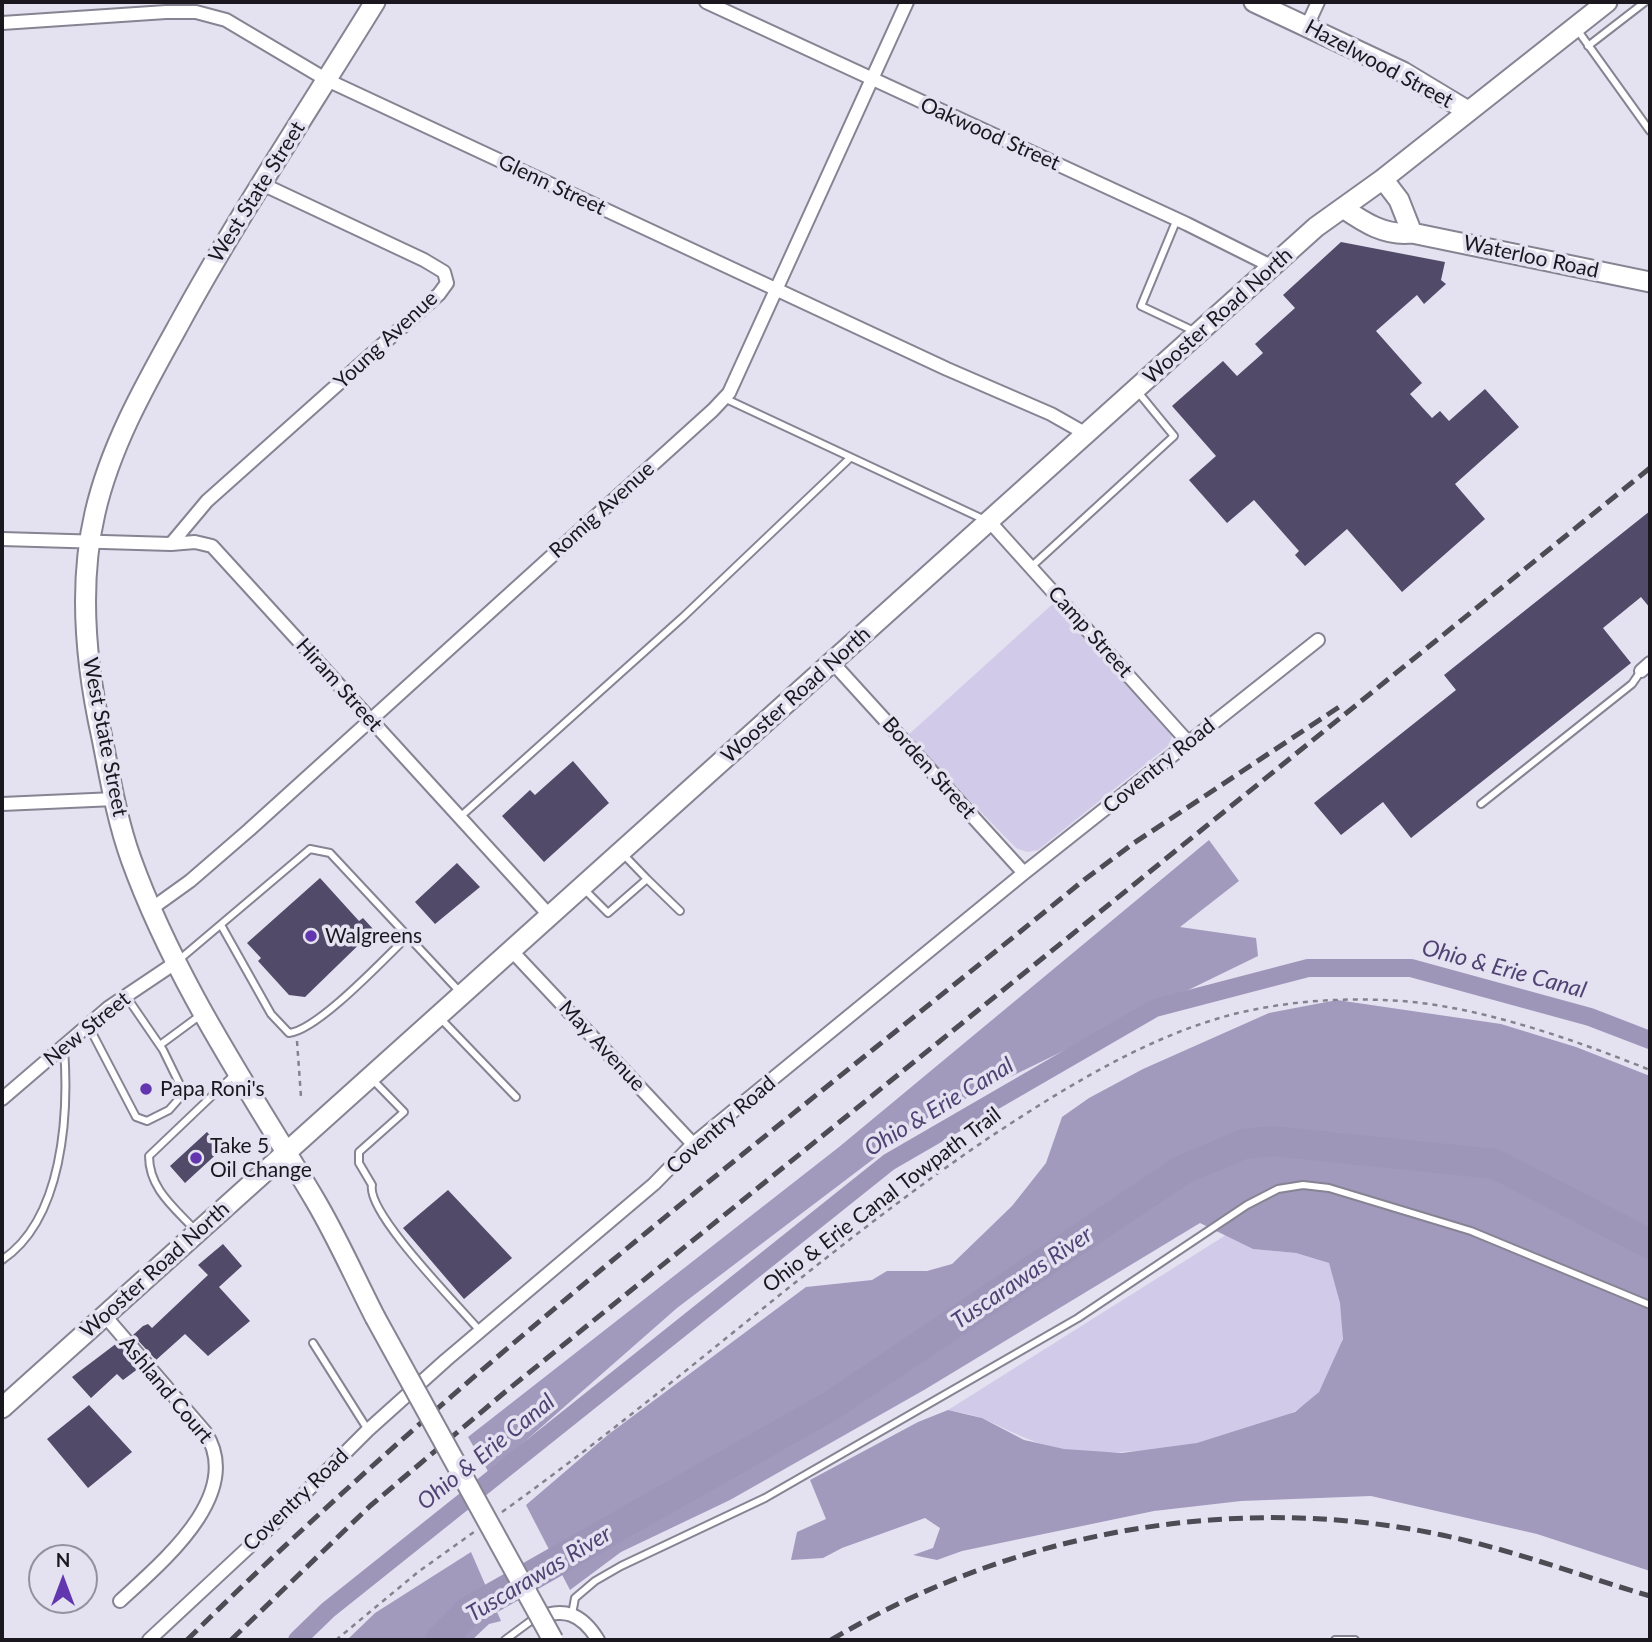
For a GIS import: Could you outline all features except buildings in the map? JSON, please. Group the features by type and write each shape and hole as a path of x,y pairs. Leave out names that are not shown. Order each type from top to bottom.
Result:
{"main road":[{"name":"West State Street","path":"375,2 203,277 141,393 95,511 90,542 86,639 94,705 130,856 175,963 285,1154 315,1200 375,1317 553,1640"},
{"name":"Hazelwood Street","path":"1254,2 1426,85 1466,110"},
{"name":"Wooster Road North","path":"2,1408 510,949 1088,435 1316,227 1383,179 1466,110 1607,2"},
{"path":"1383,179 1399,200 1412,233"},
{"name":"Waterloo Road","path":"1343,208 1366,224 1386,232 1412,233 1650,282"}],"street":[{"name":"Oakwood Street","path":"706,2 1177,219 1273,267"},
{"name":"Romig Avenue","path":"151,909 190,881 249,830 724,398 742,369 775,288 907,2"},
{"path":"1307,26 1318,2"},
{"name":"Glenn Street","path":"2,23 196,12 226,20 327,80 1051,414 1088,435"},
{"name":"Young Avenue","path":"171,544 207,501 447,283 444,272 424,260 262,184"},
{"name":"Camp Street","path":"990,522 1188,742"},
{"name":"Hiram Street","path":"2,539 171,544 195,542 212,546 549,915"},
{"name":"Coventry Road","path":"149,1640 279,1519 368,1430 654,1184 693,1144 1024,873 1318,640"},
{"name":"Borden Street","path":"833,663 1024,873"},
{"path":"2,804 115,799"},
{"name":"May Avenue","path":"510,949 693,1144"},
{"name":"New Street","path":"2,1100 88,1025 175,963"},
{"name":"Ashland Court","path":"104,1315 205,1432 217,1452 215,1477 208,1499 190,1531 120,1601"},
{"path":"532,1620 549,1613 578,1615 598,1640"}],"lane":[{"path":"1588,46 1645,2 1650,10"},
{"path":"1574,27 1650,131"},
{"path":"1177,219 1141,306 1199,334"},
{"path":"1031,567 1174,436 1137,390"},
{"path":"724,398 849,459 990,522"},
{"path":"460,817 683,617 849,459"},
{"path":"1480,804 1632,684 1646,667"},
{"path":"175,963 310,849 330,853 461,993"},
{"path":"621,851 680,911"},
{"path":"581,886 608,913 648,879"},
{"path":"220,925 271,1014 289,1033 297,1032 336,1004 408,936"},
{"path":"88,1025 136,1117 147,1121 169,1110 184,1093 160,1045 126,996"},
{"path":"160,1045 204,1013"},
{"path":"437,1015 516,1097"},
{"path":"2,1260 28,1236 56,1177 66,1075 64,1046"},
{"path":"197,1233 153,1184 149,1173 149,1156 237,1071"},
{"path":"370,1076 404,1112 359,1152 359,1163 372,1185 370,1193 374,1204 392,1232 480,1331"},
{"path":"572,1614 575,1598 594,1581 746,1508 1078,1318 1247,1205 1278,1189 1303,1185 1329,1188 1471,1231 1650,1305"},
{"path":"313,1343 368,1430"},
{"path":"505,1640 532,1620"},
{"path":"1335,1640 1355,1640"}],"path":[{"name":"Ohio & Erie Canal Towpath Trail","path":"494,1518 962,1157 1098,1071 1211,1021 1290,1004 1353,999 1408,1001 1448,1007 1506,1022 1650,1070"},
{"path":"297,1032 301,1097"},
{"path":"336,1640 418,1572 483,1526"}],"shaded area":[{"path":"1056,601 1173,734 1168,746 1038,850 1027,852 1016,848 907,736"},
{"path":"1209,840 1239,881 1180,927 1256,938 1258,956 930,1116 677,1308 489,1473 468,1437 839,1147"},
{"path":"1337,1000 1501,1024 1576,1047 1650,1076 1650,1571 1537,1534 1371,1496 1241,1501 1154,1511 962,1551 937,1560 913,1555 933,1548 940,1528 925,1518 842,1548 823,1558 791,1560 797,1532 826,1519 810,1480 918,1422 948,1410 982,1418 1024,1440 1064,1449 1122,1453 1197,1443 1295,1412 1319,1392 1343,1339 1340,1303 1329,1263 1296,1253 1253,1249 1200,1223 924,1390 730,1500 621,1552 570,1590 526,1505 609,1434 806,1287 872,1280 887,1271 927,1271 952,1264 1012,1206 1046,1163 1062,1117 1089,1098 1143,1069 1269,1013"},
{"path":"1226,1235 1253,1249 1296,1253 1329,1263 1342,1313 1342,1341 1321,1389 1296,1411 1267,1424 1197,1444 1123,1452 1090,1452 1042,1444 980,1417 948,1410"},
{"path":"471,1552 501,1621 489,1624 472,1640 347,1640 375,1613"}],"waterway":[{"name":"Ohio & Erie Canal","path":"297,1640 328,1610 889,1162 1155,1008 1308,968 1411,968 1590,1017 1650,1040"},
{"name":"Tuscarawas River","path":"440,1640 469,1611 832,1405 1182,1170 1244,1144 1272,1141 1495,1164 1650,1244"}],"railway":[{"path":"231,1640 370,1506 505,1392 1650,468"},
{"path":"187,1640 293,1538 402,1440 513,1343 740,1156 1084,880 1134,843 1339,707"},
{"path":"831,1640 901,1603 974,1572 1049,1548 1126,1530 1205,1520 1284,1518 1363,1522 1442,1535 1650,1596"}],"place":[{"name":"Walgreens","path":"311,936"},
{"name":"Papa Roni's","path":"146,1089"},
{"name":"Take 5 Oil Change","path":"196,1158"}]}
